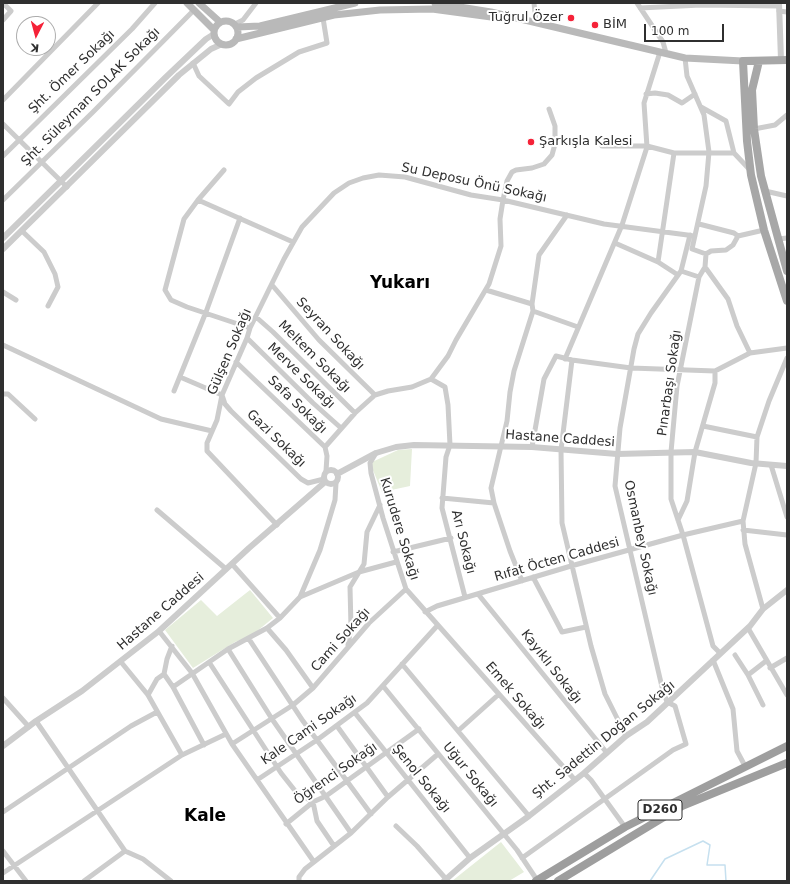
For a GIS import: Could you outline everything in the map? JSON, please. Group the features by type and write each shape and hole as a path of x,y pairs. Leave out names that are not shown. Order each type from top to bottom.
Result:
{"highway":[{"name":"D260","path":"537,881 625,827 787,746"},
{"name":"D260","path":"558,881 682,806 787,763"}],"main road":[{"path":"187,3 214,32 216,40 222,44 232,44 238,33 236,26 230,21 220,22 199,3"},
{"path":"236,26 260,26 325,6 354,3"},
{"path":"435,3 455,5 536,22 685,58 743,61 784,60"},
{"path":"236,39 323,18 380,10 432,10 536,22"},
{"path":"214,32 220,22"},
{"path":"743,61 750,170 764,230 787,301"},
{"path":"759,61 752,90 754,129 765,191 787,271"}],"street":[{"path":"3,3 11,11 3,20"},
{"path":"3,100 98,3"},
{"name":"Şht. Ömer Sokağı","path":"3,156 18,139 132,28 155,3"},
{"path":"236,26 243,20 256,3"},
{"path":"534,3 536,22"},
{"path":"638,5 684,4 779,7 787,12"},
{"path":"565,359 622,225 647,146 644,103 646,94 663,52 663,42 638,5"},
{"path":"779,7 784,60"},
{"name":"Şht. Süleyman SOLAK Sokağı","path":"3,200 194,10"},
{"path":"193,62 199,76 229,104 238,92 256,78 299,52 327,43 323,18"},
{"path":"3,238 180,63 214,32"},
{"path":"3,249 193,62 211,49 222,44"},
{"name":"Osmanbey Sokağı","path":"667,702 615,486 617,454 634,349 638,334 680,273 693,236 699,224 706,186 709,152 704,115 687,76 685,58"},
{"path":"646,94 668,95 682,103 695,94"},
{"path":"701,107 726,121 734,153 750,170"},
{"path":"325,447 355,413 376,395 388,391 412,387 431,379 448,356 489,284 501,246 500,219 503,200 512,172 544,164 552,155 555,144 555,126 549,109"},
{"path":"754,129 775,125 787,116"},
{"path":"3,124 67,187"},
{"path":"602,146 647,146 674,153 734,153"},
{"path":"658,262 674,153"},
{"path":"224,170 184,219 165,290 171,300 187,307 206,312 250,328"},
{"name":"Su Deposu Önü Sokağı","path":"284,259 302,227 334,193 349,183 363,178 379,175 405,177 471,195 503,200 604,224 622,225 693,236"},
{"path":"765,191 787,196"},
{"path":"198,200 293,242"},
{"path":"522,581 494,503 491,488 507,421 514,371 533,311 532,304 540,255 567,215"},
{"path":"174,391 206,312 240,218"},
{"path":"699,224 734,233 738,236"},
{"path":"693,236 692,249 706,254 711,251 726,250 733,244 738,236 764,230"},
{"path":"22,231 44,252 55,274 58,287 48,306"},
{"path":"778,239 787,238"},
{"path":"615,243 680,273 698,277 705,267 706,254"},
{"name":"Gülşen Sokağı","path":"277,525 207,451 207,443 217,420 222,395 250,328 284,259"},
{"path":"705,267 728,299 737,326 750,353"},
{"name":"Pınarbaşı Sokağı","path":"698,277 680,370 671,452 672,499 684,535 713,646 720,653"},
{"name":"Seyran Sokağı","path":"272,285 319,340 376,395"},
{"path":"486,290 532,304"},
{"path":"3,292 16,300"},
{"path":"533,311 578,327"},
{"name":"Meltem Sokağı","path":"256,318 273,332 355,413"},
{"name":"Merve Sokağı","path":"247,338 313,403 341,428"},
{"path":"3,345 161,419 212,431"},
{"path":"532,447 544,379 556,356 565,359 631,368 715,371 750,353 787,348"},
{"path":"763,609 754,580 743,530 743,522 756,463 757,437 769,401 787,358"},
{"path":"572,360 561,450 562,523 586,627 605,694 626,736"},
{"name":"Safa Sokağı","path":"236,362 325,447 327,456 326,471"},
{"path":"678,520 687,501 695,452 715,383 715,371"},
{"path":"180,377 222,395"},
{"name":"Arı Sokağı","path":"431,379 445,388 450,425 450,445 446,457 442,508 451,538 465,597"},
{"path":"3,394 8,394 35,419"},
{"name":"Gazi Sokağı","path":"222,395 225,404 231,411 301,479 308,483 324,481"},
{"path":"703,426 757,437"},
{"name":"Hastane Caddesi","path":"337,474 376,453 396,447 414,445 532,447 617,454 695,452 756,463 787,466"},
{"name":"Kurudere Sokağı","path":"376,453 370,463 371,473 393,552 406,590 438,626"},
{"path":"771,465 787,517"},
{"path":"173,687 228,649 267,628 280,618 300,597 320,550 336,500 337,474 331,470 326,471 324,481 329,485 336,483"},
{"name":"Hastane Caddesi","path":"3,746 36,721 82,691 159,631 324,481"},
{"path":"442,498 494,503"},
{"path":"348,646 352,628 350,587 364,564 367,532 380,505"},
{"path":"157,510 226,569"},
{"name":"Rıfat Öcten Caddesi","path":"425,612 437,606 465,597 571,566 684,535 743,522"},
{"path":"743,530 787,535"},
{"path":"393,552 451,538"},
{"path":"300,597 359,572 396,562"},
{"path":"232,564 280,618"},
{"path":"533,577 562,632 586,627"},
{"name":"Cami Sokağı","path":"232,744 255,731 293,705 313,688 369,623 406,590"},
{"name":"Şht. Sadettin Doğan Sokağı","path":"445,880 470,858 529,816 584,773 626,736 647,722 748,628 763,609 787,590"},
{"name":"Kayıklı Sokağı","path":"478,594 607,753"},
{"name":"Kale Cami Sokağı","path":"257,780 277,768 355,713 383,686 438,626"},
{"name":"Emek Sokağı","path":"438,626 575,780"},
{"path":"267,628 286,650 313,688"},
{"path":"748,628 787,695"},
{"path":"159,631 192,673 232,744 286,824 314,862"},
{"path":"249,639 317,740 371,814"},
{"path":"148,695 157,679 164,674 167,659 172,646"},
{"path":"228,649 296,755 351,833"},
{"path":"736,655 748,675 762,705"},
{"path":"770,668 787,658"},
{"path":"713,660 733,709 737,751 745,766"},
{"path":"748,675 766,661"},
{"path":"121,662 148,695 182,755"},
{"path":"209,662 255,731 277,768 296,792 313,802 317,821 334,846"},
{"path":"402,664 459,730 529,816"},
{"path":"164,674 173,687 204,745"},
{"name":"Uğur Sokağı","path":"383,686 522,858 537,881"},
{"path":"459,730 498,695"},
{"path":"3,698 29,727"},
{"path":"522,858 673,750 686,744 675,706 667,702"},
{"path":"3,812 131,726 157,712"},
{"name":"Şenol Sokağı","path":"355,713 470,858"},
{"path":"36,721 69,767 125,851 143,859 171,881"},
{"path":"337,726 388,797"},
{"name":"Öğrenci Sokağı","path":"286,824 313,802 326,796 348,781 418,729"},
{"path":"3,873 182,755 226,734"},
{"path":"299,881 299,877 305,869 351,833 388,797 438,754"},
{"path":"584,773 591,780 625,827"},
{"path":"396,826 417,846 445,880"},
{"path":"3,851 26,881"},
{"path":"84,881 125,851"}],"green space":[{"path":"412,449 410,486 382,492 370,463 398,450"},
{"path":"250,590 273,618 251,636 235,642 193,668 165,630 201,600 217,616"},
{"path":"501,842 524,872 509,881 452,881"}],"waterway":[{"path":"650,881 665,859 703,841 710,845 707,865 725,865 726,881"}],"place":[{"name":"Tuğrul Özer","path":"571,18"},
{"name":"BİM","path":"595,25"},
{"name":"Şarkışla Kalesi","path":"531,142"}],"district":[{"name":"Yukarı","path":"400,284"},
{"name":"Kale","path":"205,817"}]}
